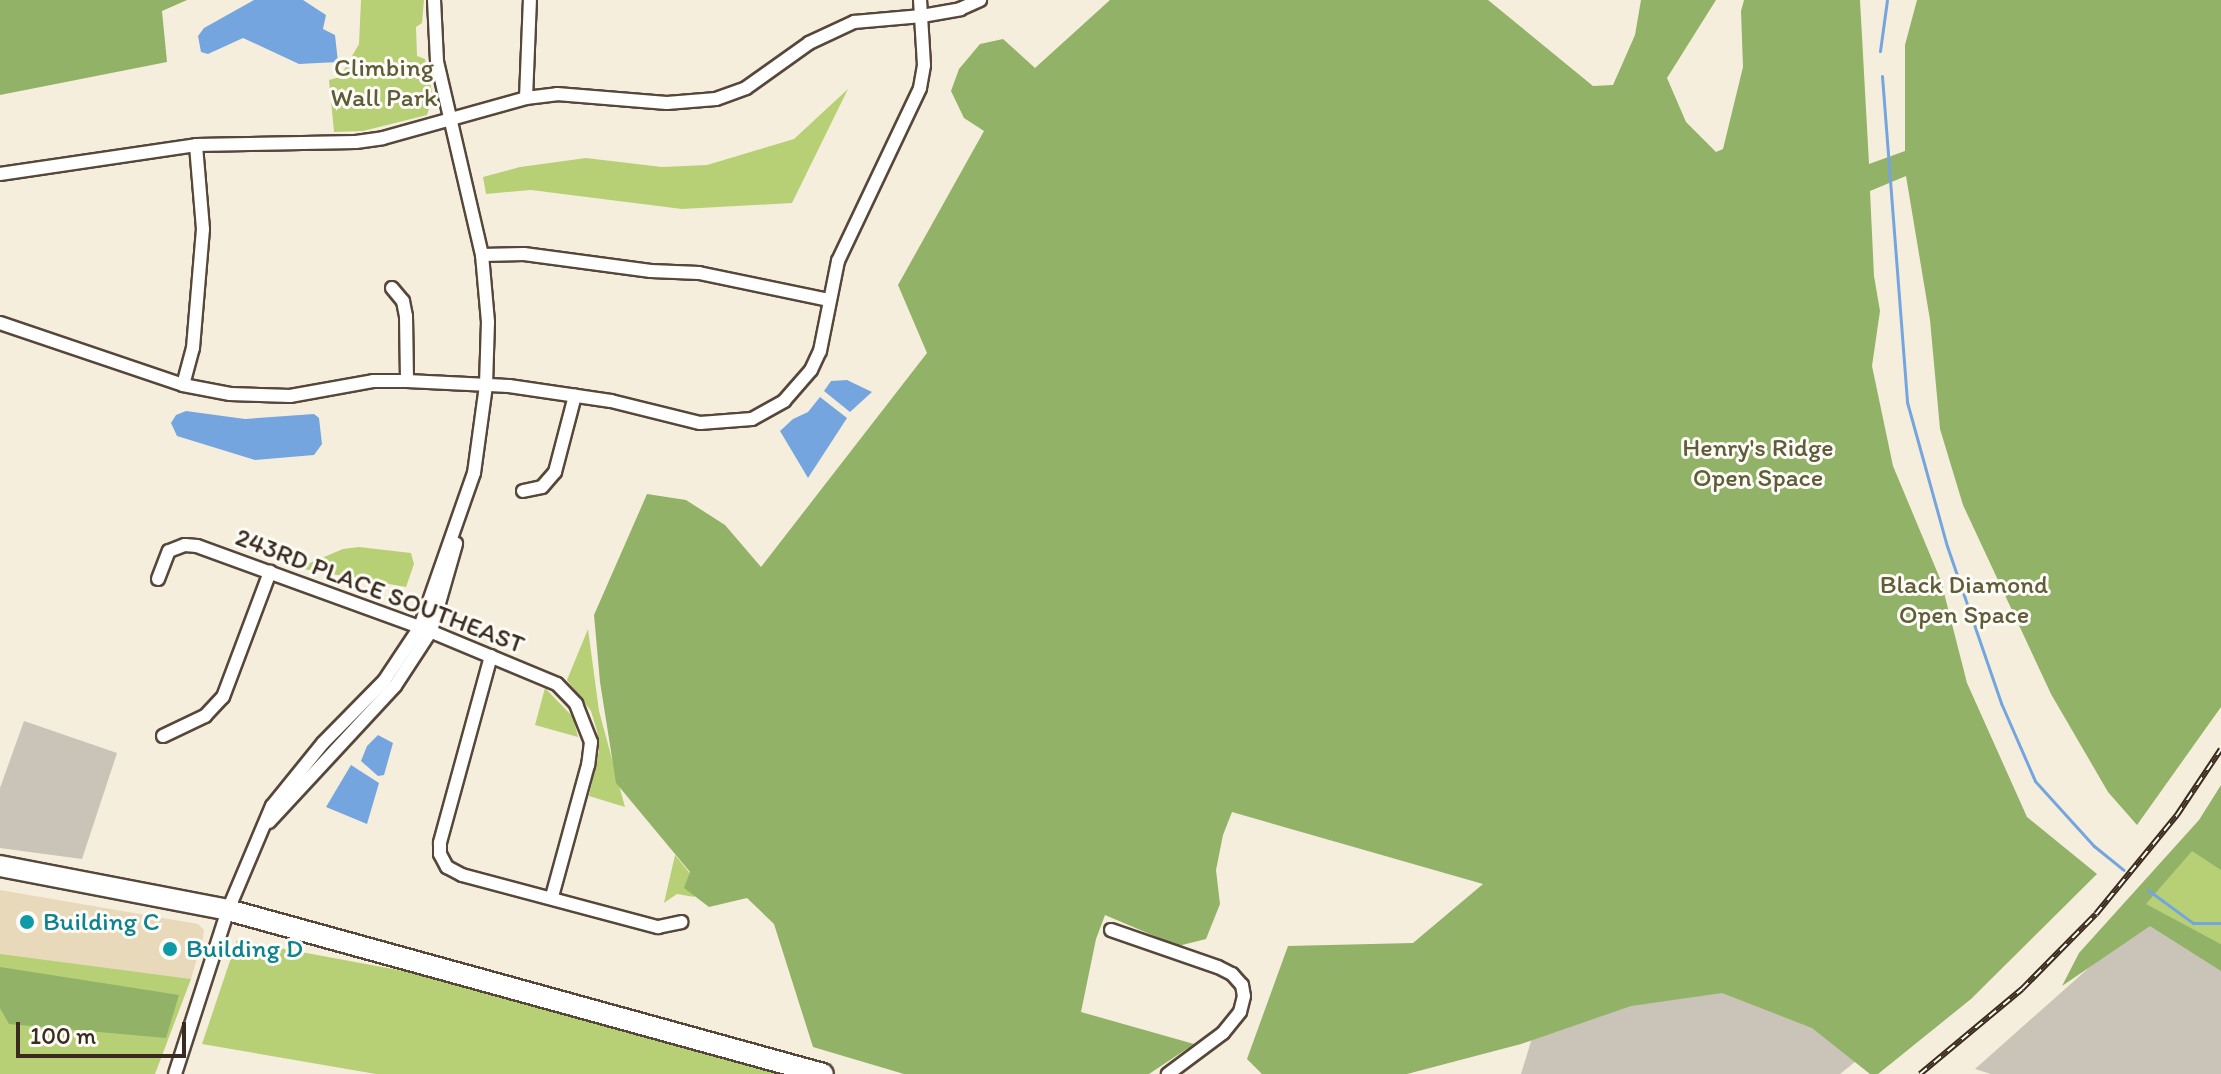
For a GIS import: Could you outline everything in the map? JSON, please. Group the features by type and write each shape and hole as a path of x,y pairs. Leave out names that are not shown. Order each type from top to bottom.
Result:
{"main road":[{"path":"0,866 228,910 823,1074"}],"street":[{"path":"175,1074 228,910 272,806 293,778 384,681 426,629 474,473 486,385 488,322 482,255 437,61 434,0"},
{"path":"526,98 530,0"},
{"path":"0,323 183,385 230,394 290,396 373,381 407,381 486,385 611,401 715,424 752,419 784,401 811,370 820,351 828,300 851,227 920,88 924,65 920,0"},
{"path":"0,174 196,145 356,142 526,98 578,93 667,103 716,99 746,88 830,31 854,22 922,16 960,9 980,0"},
{"path":"183,385 193,348 203,229 196,145"},
{"path":"482,255 524,254 651,271 699,273 828,300"},
{"path":"392,288 403,301 406,316 407,381"},
{"path":"523,491 542,487 555,472 575,396"},
{"name":"243RD PLACE SOUTHEAST","path":"158,579 169,551 185,545 197,546 426,629 557,684 576,704 586,721 591,742 588,765 552,897"},
{"path":"163,736 205,716 223,697 270,572"},
{"path":"491,656 440,843 442,859 447,867 462,875 658,927 681,922"},
{"path":"1111,930 1232,974 1242,985 1244,996 1240,1012 1223,1033 1168,1074"}],"shaded area":[{"path":"24,721 117,753 82,859 0,848 0,788"},
{"path":"0,890 198,924 204,930 203,938 191,979 0,956"},
{"path":"1570,915 1888,1035 1840,1074 1521,1074"},
{"path":"2145,918 2221,970 2221,1074 1991,1074 1975,1069"}],"green space":[{"path":"0,0 187,0 162,11 167,62 0,95"},
{"name":"Climbing Wall Park","path":"361,0 424,0 422,23 416,27 417,56 425,59 433,96 427,115 363,131 334,132 329,80 340,77 359,44"},
{"name":"Henry's Ridge Open Space","path":"1110,0 1488,0 1593,86 1613,85 1635,35 1641,0 1716,0 1667,78 1686,122 1716,152 1723,149 1743,67 1741,11 1744,0 1860,0 1869,164 1905,151 1905,45 1917,0 2221,0 2221,707 2137,825 2108,792 2051,694 1963,505 1940,429 1930,320 1906,176 1870,191 1874,276 1880,311 1872,366 1893,466 1941,581 1967,683 2027,817 2097,874 1971,999 1878,1074 1870,1074 1812,1028 1722,993 1631,1006 1521,1044 1407,1074 1262,1074 1247,1059 1288,946 1413,943 1483,884 1232,812 1223,835 1216,870 1220,904 1206,939 1178,946 1105,915 1096,939 1081,1012 1194,1044 1149,1074 904,1074 813,1047 774,924 747,898 709,907 684,888 690,872 616,783 600,682 594,615 647,494 686,500 725,525 761,567 927,353 898,285 984,131 964,118 951,91 959,69 980,44 1003,39 1035,68"},
{"path":"848,89 792,203 682,209 531,190 486,194 483,177 520,167 586,158 662,167 707,165 794,139"},
{"path":"359,547 411,553 414,564 406,587 298,568 343,549"},
{"path":"588,629 599,711 625,807 589,796 599,751 597,731 591,711 567,680"},
{"path":"545,688 573,717 578,737 535,725"},
{"path":"2221,785 2221,870 2192,851 2146,904 2221,944 2221,971 2150,926 2062,986 2079,953 2199,820"},
{"path":"2221,797 2221,944 2145,904"},
{"path":"675,855 697,882 694,897 677,894 664,903"},
{"path":"237,940 436,977 813,1074 376,1074 202,1044"},
{"path":"0,954 191,979 155,1074 0,1074"},
{"path":"0,967 179,995 166,1038 9,1024 0,1008"}],"water":[{"path":"254,0 303,0 326,15 323,29 335,35 338,62 299,64 243,38 208,54 201,52 198,36 204,28"},
{"path":"847,380 872,392 850,412 824,391 831,381"},
{"path":"820,397 847,418 808,478 780,431 793,419 808,412"},
{"path":"186,411 245,419 314,414 319,418 322,444 314,455 255,460 177,436 171,423 176,415"},
{"path":"378,735 393,743 384,775 378,776 361,761 367,746"},
{"path":"351,765 379,783 367,824 326,807"}],"waterway":[{"path":"1880,51 1887,0"},
{"path":"1882,76 1907,402 1947,546 2001,703 2035,781 2094,846 2124,870"},
{"path":"2148,890 2193,923 2221,923"}],"railway":[{"path":"1920,1074 2022,989 2096,914 2177,815 2221,749"}],"place":[{"name":"Building C","path":"27,922"},
{"name":"Building D","path":"170,949"}],"park label":[{"name":"Black Diamond Open Space","path":"1964,600"}]}
